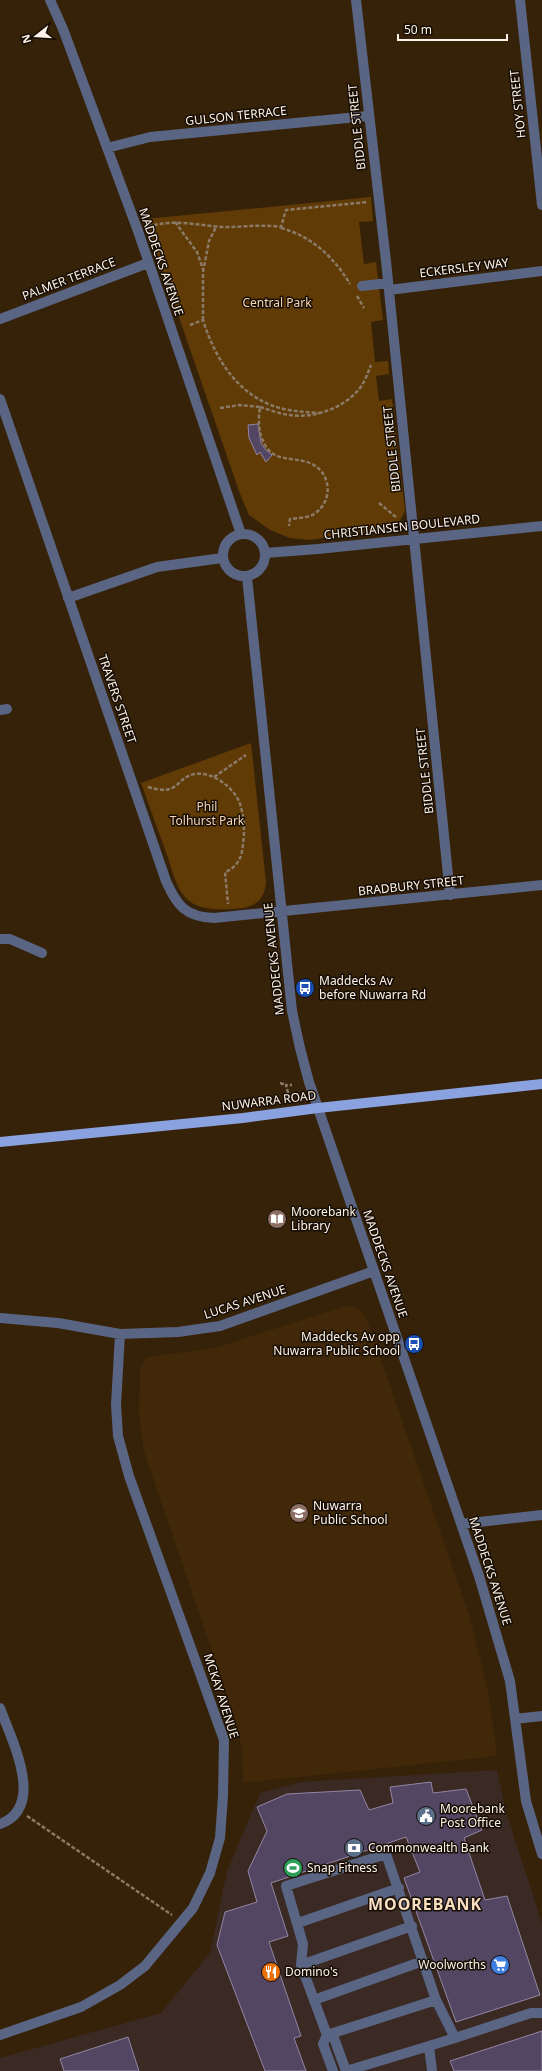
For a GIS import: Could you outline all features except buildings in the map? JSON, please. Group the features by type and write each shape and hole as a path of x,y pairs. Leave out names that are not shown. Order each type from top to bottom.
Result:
{"main road":[{"name":"NUWARRA ROAD","path":"0,1142 243,1118 318,1108 542,1084"}],"street":[{"name":"MADDECKS AVENUE","path":"50,0 63,29 138,230 241,534"},
{"name":"BIDDLE STREET","path":"356,0 415,538 450,895"},
{"name":"HOY STREET","path":"520,0 542,205"},
{"name":"GULSON TERRACE","path":"107,148 150,137 368,116"},
{"name":"PALMER TERRACE","path":"0,319 148,263"},
{"name":"ECKERSLEY WAY","path":"362,286 388,287 542,271"},
{"name":"TRAVERS STREET","path":"0,399 172,896 180,906 191,914 202,918 282,912"},
{"name":"CHRISTIANSEN BOULEVARD","path":"265,553 318,550 415,538 542,526"},
{"path":"241,534 247,534 258,540 265,553 263,564 259,570 247,577 234,574 228,570 222,558 225,545 229,540 241,534"},
{"path":"68,598 156,567 222,558"},
{"name":"MADDECKS AVENUE","path":"247,577 295,1029 318,1108 461,1524 500,1644 510,1681 526,1801 542,1854"},
{"name":"BRADBURY STREET","path":"282,912 542,885"},
{"path":"0,939 10,939 42,953"},
{"name":"LUCAS AVENUE","path":"0,1318 58,1323 120,1334 178,1332 220,1326 374,1271"},
{"name":"MCKAY AVENUE","path":"0,2035 81,2007 120,1985 145,1966 193,1908 210,1873 220,1838 223,1796 224,1740 130,1476 118,1436 116,1405 120,1334"},
{"path":"461,1524 542,1515"},
{"path":"0,1708 23,1774 25,1792 18,1810 12,1818 0,1824"},
{"path":"515,1719 542,1716"},
{"path":"333,2071 323,2044 327,2035 301,1965 303,1944 286,1886 386,1854 399,1888 436,2000 455,2038"},
{"path":"298,1923 399,1888"},
{"path":"301,1965 412,1926"},
{"path":"314,2000 423,1961"},
{"path":"327,2035 436,2000"},
{"path":"327,2035 334,2038 346,2071 531,2013 542,2006"},
{"path":"531,2013 542,2013"},
{"path":"429,2046 432,2071"}],"path":[{"path":"281,228 286,210 379,201"},
{"path":"138,230 166,222 175,222 216,227 267,225 301,234 329,256 347,278 364,308"},
{"path":"175,222 197,252 203,269"},
{"path":"216,227 209,241 203,269 202,289 204,312 202,312 203,320 210,340 221,363 234,380 256,398 268,404 289,410 319,413"},
{"path":"190,325 203,320"},
{"path":"220,408 240,405 260,407 291,416 306,416 319,413 344,402 353,395 362,386 371,365"},
{"path":"260,407 258,422 262,439 268,449 276,456 311,464 320,470 326,478 328,493 323,506 313,514 290,519 290,526"},
{"path":"379,503 396,517"},
{"path":"213,778 246,755"},
{"path":"148,787 169,790 176,787 187,777 195,774 213,778 225,784 240,803 244,822 242,853 238,863 231,870 225,872 227,894"},
{"path":"280,1083 292,1085"},
{"path":"286,1085 288,1094"},
{"path":"18,1810 182,1922"}],"shaded area":[{"name":"Nuwarra Public School","path":"345,1306 353,1307 361,1311 367,1319 470,1618 488,1690 497,1756 243,1783 242,1748 233,1713 144,1451 139,1416 140,1371 146,1357 215,1348"},
{"path":"497,1770 506,1812 542,1923 542,2071 0,2071 0,2058 161,2013 210,1953 227,1871 260,1793 301,1782"}],"green space":[{"name":"Central Park","path":"371,197 373,221 359,222 364,264 376,262 383,320 371,322 375,362 388,361 389,374 376,376 379,401 392,399 405,511 400,521 390,528 310,540 290,538 270,530 249,515 239,491 145,219"},
{"name":"Phil Tolhurst Park","path":"251,743 266,882 264,892 260,900 248,907 228,909 204,908 190,902 179,888 141,783"}],"place":[{"name":"Maddecks Av before Nuwarra Rd","path":"305,988"},
{"name":"Moorebank Library","path":"277,1219"},
{"name":"Maddecks Av opp Nuwarra Public School","path":"414,1344"},
{"name":"Nuwarra Public School","path":"299,1513"},
{"name":"Moorebank Post Office","path":"426,1816"},
{"name":"Commonwealth Bank","path":"354,1848"},
{"name":"Snap Fitness","path":"293,1868"},
{"name":"Woolworths","path":"500,1965"},
{"name":"Domino's","path":"271,1972"}],"district":[{"name":"MOOREBANK","path":"425,1904"}]}
